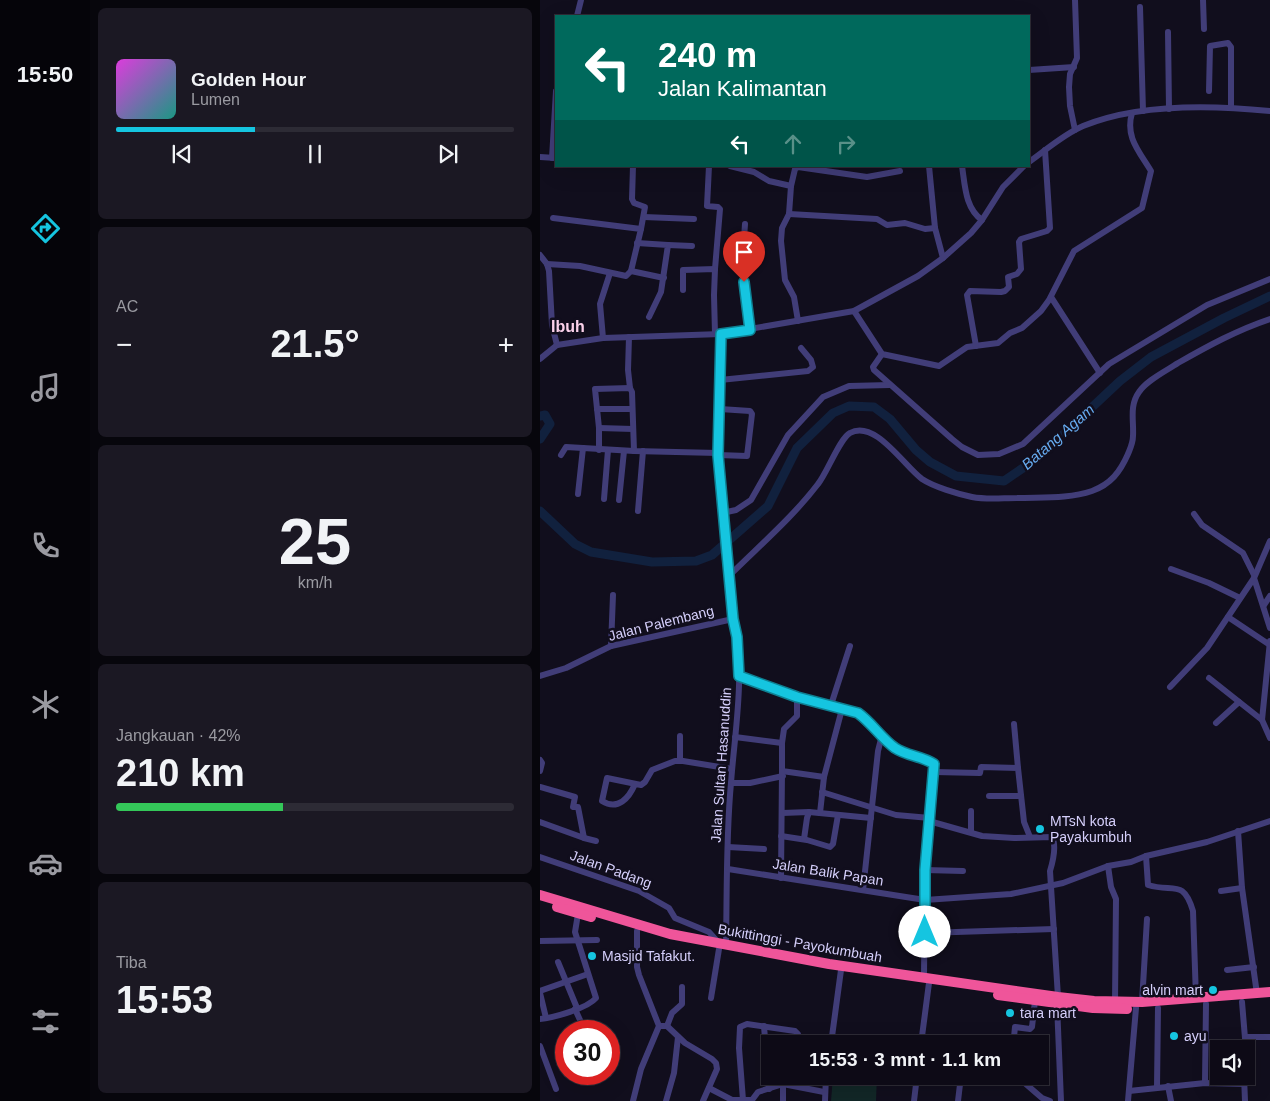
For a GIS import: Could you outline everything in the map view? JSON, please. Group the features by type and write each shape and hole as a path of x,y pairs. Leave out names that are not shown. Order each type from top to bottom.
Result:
{"highway":[{"name":"Bukittinggi - Payokumbuah","path":"540,895 670,934 841,970 879,973"},
{"name":"Bukittinggi - Payokumbuah","path":"540,902 668,940 721,945 879,973 1058,1000 1093,1008 1176,1003 1242,1002 1270,998"},
{"name":"Bukittinggi - Payokumbuah","path":"926,980 1034,1001 1115,1002 1158,1008 1196,998 1270,992"}],"street":[{"path":"577,15 581,0"},
{"path":"1075,0 1077,58 1070,76 1069,92 1075,130"},
{"path":"1203,0 1204,29"},
{"path":"1140,7 1143,111"},
{"path":"1168,32 1169,109"},
{"path":"1209,91 1210,46 1228,43 1231,47 1231,107"},
{"path":"1030,70 1074,67"},
{"path":"1030,161 1075,130 1110,117 1132,112 1208,106 1270,111"},
{"path":"854,311 882,354 939,366 967,347 998,343 1022,328 1041,312 1074,252 1142,208 1151,171 1131,138 1129,123 1132,112"},
{"path":"540,157 554,158 555,124"},
{"path":"976,346 968,293 970,291 1005,291 1009,287 1008,277 1017,274 1021,269 1020,239 1047,231 1050,228 1045,150"},
{"path":"547,264 580,266 626,276 631,271 645,207 634,203 632,199 633,167"},
{"name":"Jalan Sultan Hasanuddin","path":"709,167 707,206 720,209 714,295 720,380 718,454 728,576 737,637 739,676 730,783 728,869 721,945 711,998"},
{"path":"738,167 754,169 769,181 790,186"},
{"path":"798,321 794,298 785,280 781,241 782,228 789,214 790,186 795,169 798,167 867,177 900,171"},
{"path":"929,167 935,228 943,258"},
{"path":"962,167 968,203 973,213 982,220"},
{"path":"540,359 557,345 603,338 718,334 854,311 918,276 943,258 964,240 982,220 1003,187 1023,167"},
{"path":"789,214 877,219 887,225 905,223 925,229 935,228"},
{"path":"644,217 694,219"},
{"path":"552,218 641,229"},
{"path":"745,224 742,267 750,330"},
{"path":"637,243 692,246"},
{"path":"649,317 658,299 664,278 668,245"},
{"path":"540,255 547,264 549,271 552,325 557,345"},
{"path":"683,290 683,270 715,269"},
{"path":"631,271 664,278"},
{"path":"603,338 600,304 610,273"},
{"path":"882,354 874,367 890,385 962,447 978,455 999,454 1023,444 1109,364 1207,305 1270,279"},
{"path":"1050,297 1100,373"},
{"path":"728,576 782,525 812,491 846,436 857,431 865,430 880,438 922,479 972,497 990,499 1079,495 1094,490 1114,477 1123,466 1133,441 1133,406 1142,388 1165,371 1216,342 1239,330 1270,319"},
{"path":"629,337 628,370 632,392 634,451"},
{"path":"720,380 808,370 813,367 812,363 801,348"},
{"path":"722,513 736,510 751,500 788,435 823,397 849,386 890,385"},
{"path":"598,450 599,428 595,390 630,388"},
{"path":"597,409 632,409"},
{"path":"561,455 566,447 747,456 752,414 750,411 720,409"},
{"path":"599,428 633,429"},
{"path":"578,494 582,448"},
{"path":"604,499 608,450"},
{"path":"619,500 624,451"},
{"path":"638,510 643,451"},
{"path":"1194,514 1202,525 1243,553 1254,576 1270,628"},
{"path":"1170,687 1207,648 1254,576 1270,542"},
{"path":"1170,569 1209,583 1240,598"},
{"path":"611,646 613,595"},
{"path":"1264,605 1270,596"},
{"path":"1228,617 1270,646"},
{"name":"Jalan Palembang","path":"540,676 566,668 611,646 733,619"},
{"path":"1262,720 1270,641"},
{"path":"831,705 850,646"},
{"path":"739,676 797,697 858,713 897,750 926,758 934,764 925,870 926,980 922,1035"},
{"path":"1209,678 1262,720 1270,738"},
{"path":"781,878 782,743 784,730 797,716 797,697"},
{"path":"1264,700 1270,705"},
{"path":"1216,723 1238,702"},
{"path":"820,813 824,776 842,709"},
{"path":"1014,724 1024,822 1030,837"},
{"path":"863,890 878,751 882,735"},
{"path":"680,736 680,761"},
{"path":"735,736 782,743"},
{"path":"540,760 542,763 540,771"},
{"path":"635,784 629,796 620,804 608,804 602,800 607,778 640,785 644,783 655,768 680,761 732,769"},
{"path":"934,772 980,773 981,767 1018,768"},
{"path":"730,783 766,781 782,774 824,776"},
{"path":"540,787 575,796 573,806 578,807 584,838"},
{"path":"822,792 896,814 930,819 991,837 1050,836 1054,841 1053,862 1050,871 1062,1101"},
{"path":"989,796 1021,796"},
{"path":"971,811 971,832"},
{"path":"782,813 809,812 871,818"},
{"path":"804,839 809,812"},
{"path":"781,836 804,839 828,847 831,846 833,844 838,815"},
{"name":"Jalan Balik Papan","path":"728,869 925,900 1012,894 1051,884 1063,883 1108,866 1131,862 1146,856 1207,842 1270,821"},
{"path":"540,822 596,841"},
{"path":"1238,831 1242,888 1257,994"},
{"path":"728,847 764,848"},
{"path":"1146,856 1148,885 1181,891 1186,894 1193,911 1196,998"},
{"name":"Jalan Padang","path":"540,857 639,891 669,908 675,918 709,932 721,945"},
{"path":"1108,866 1110,887 1116,900 1115,1002"},
{"path":"925,870 963,871"},
{"path":"1221,891 1242,888"},
{"path":"578,914 575,932 596,998 576,1009 543,1019 540,992 588,974"},
{"path":"1128,1101 1148,919"},
{"path":"925,932 1054,929"},
{"path":"634,1101 641,1069 659,1026 637,967 637,931"},
{"path":"540,941 598,940"},
{"path":"558,962 580,1020"},
{"path":"1227,970 1254,967"},
{"path":"832,1035 841,970"},
{"path":"667,1026 672,1013 682,1004 682,987"},
{"path":"1014,1035 1015,1027 1030,1029 1032,1027 1034,1001"},
{"path":"1242,1002 1245,1040"},
{"path":"1204,1083 1206,1004"},
{"path":"1157,1088 1158,1008"},
{"path":"743,1100 739,1048 740,1027 745,1024 764,1026 795,1031 798,1035"},
{"path":"659,1026 667,1026 678,1037 712,1059 716,1064 717,1069 703,1101"},
{"path":"764,1026 769,1089"},
{"path":"1245,1037 1270,1036"},
{"path":"666,1101 674,1073 678,1037"},
{"path":"540,1046 556,1089"},
{"path":"1129,1091 1210,1083"},
{"path":"709,1088 732,1100 752,1100 758,1092 780,1085"},
{"path":"783,1085 783,1101"},
{"path":"788,1085 824,1092"},
{"path":"825,1085 825,1101"},
{"path":"914,1101 916,1085"},
{"path":"958,1101 960,1085"},
{"path":"1027,1085 1042,1098 1050,1101"},
{"path":"1244,1085 1245,1101"},
{"path":"1168,1086 1171,1101"}],"green space":[{"path":"832,1085 877,1085 876,1101 831,1101"}],"waterway":[{"name":"Batang Agam","path":"540,511 575,544 591,552 652,562 696,561 712,555 768,506 797,448 833,413 849,406 874,407 890,419 916,450 930,462 956,476 1004,481 1039,457 1120,381 1151,357 1270,296"},
{"name":"Batang Agam","path":"540,416 545,415 550,424 540,439"}],"place":[{"name":"MTsN kota Payakumbuh","path":"1040,829"},
{"name":"Masjid Tafakut.","path":"592,956"},
{"name":"alvin mart","path":"1213,990"},
{"name":"tara mart","path":"1010,1013"},
{"name":"ayu","path":"1174,1036"}],"district":[{"name":"Ibuh","path":"568,326"}],"route":[{"path":"744,282 750,330 721,334 718,453 722,513 739,658 739,676 797,697 858,713 897,750 926,758 934,764 925,870 925,932"}]}
